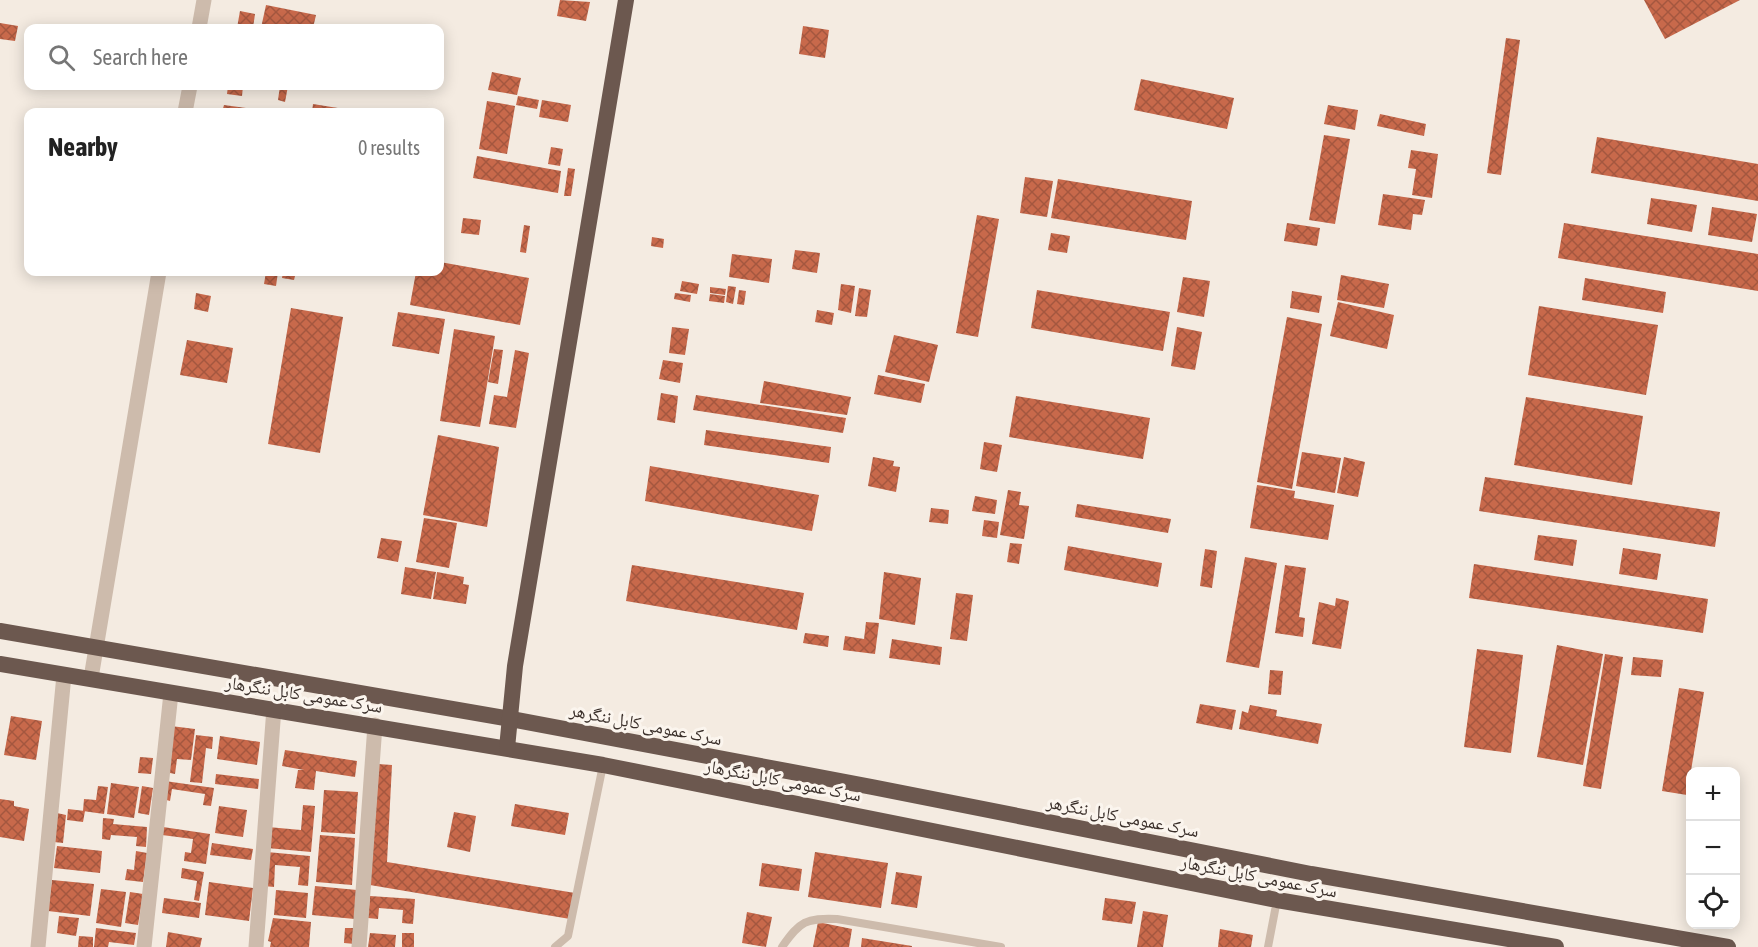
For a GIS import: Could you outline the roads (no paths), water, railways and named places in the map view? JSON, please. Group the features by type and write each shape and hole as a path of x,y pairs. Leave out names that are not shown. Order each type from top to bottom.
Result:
{"highway":[{"path":"507,748 515,666 626,0"},
{"name":"سرک عمومی کابل ننگرهار","path":"0,631 511,719"},
{"name":"سرک عمومی کابل ننگرهار","path":"0,664 274,708 603,765 1277,900 1556,947"},
{"name":"سرک عمومی کابل ننگرهر","path":"511,719 1311,873 1728,947"}],"street":[{"path":"200,24 204,0"},
{"path":"186,108 189,90"},
{"path":"91,678 158,276"},
{"path":"38,947 64,675"},
{"path":"144,947 171,693"},
{"path":"256,947 274,708"},
{"path":"358,947 375,725"}],"lane":[{"path":"555,947 568,936 603,765"},
{"path":"1268,947 1277,900"},
{"path":"782,947 792,932 812,918 837,919 1001,947"}]}
